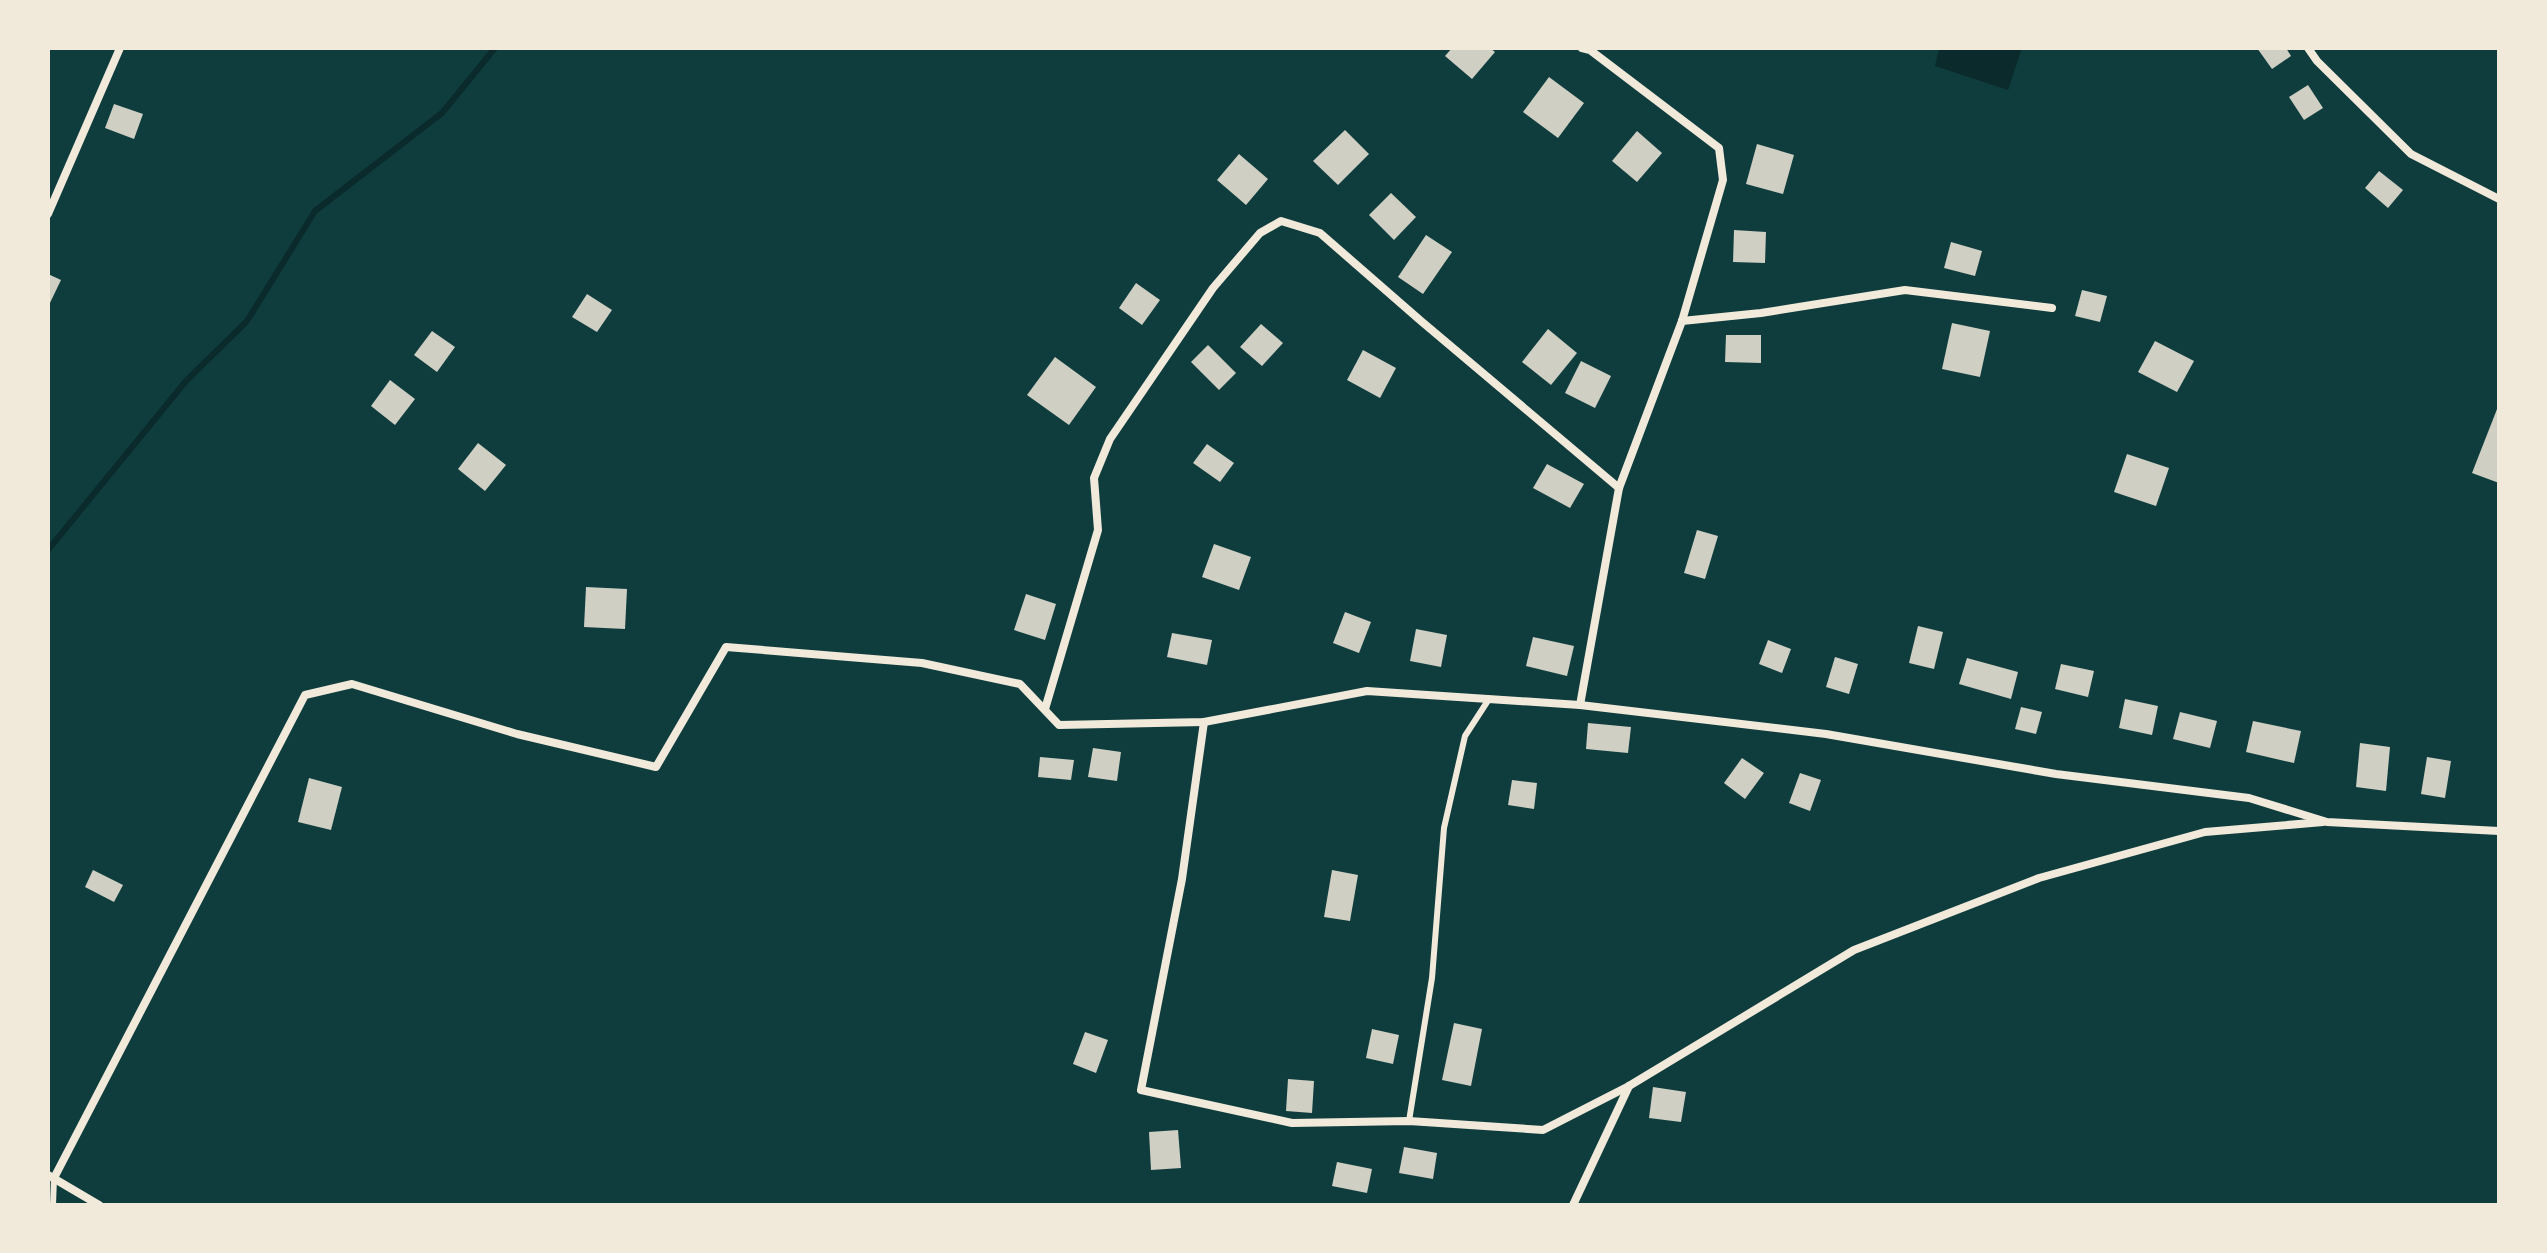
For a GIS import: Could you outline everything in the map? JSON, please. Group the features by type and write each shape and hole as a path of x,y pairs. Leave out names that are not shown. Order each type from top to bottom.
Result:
{"street":[{"path":"48,214 120,48"},
{"path":"1580,705 1619,488 1682,321 1723,180 1719,148 1590,50 1582,48"},
{"path":"2308,48 2317,61 2411,154 2499,199"},
{"path":"1045,709 1098,530 1094,478 1110,439 1213,288 1260,233 1281,221 1320,233 1619,488"},
{"path":"1682,321 1761,313 1905,290 2052,308"},
{"path":"99,1205 51,1176 305,695 352,684 517,734 656,767 726,647 922,663 1020,684 1059,725 1204,722 1367,691 1580,705 1826,734 2056,774 2249,798 2327,822"},
{"path":"1204,722 1182,879 1141,1090 1292,1123 1409,1121 1543,1130 1629,1086 1854,950 2039,878 2205,832 2327,822 2499,831"},
{"path":"1573,1205 1629,1086"}],"lane":[{"path":"1409,1121 1432,978 1444,828 1465,736 1489,699"},
{"path":"51,1176 53,1205"}],"water":[{"path":"1939,48 2022,48 2008,90 1935,66"}],"building":[{"path":"1452,48 1490,48 1495,52 1472,79 1445,56"},
{"path":"2257,48 2286,48 2291,56 2272,69"},
{"path":"1549,77 1584,103 1558,138 1523,112"},
{"path":"2308,85 2323,108 2304,120 2289,97"},
{"path":"114,104 143,114 134,139 105,128"},
{"path":"1345,130 1369,154 1338,185 1313,161"},
{"path":"1637,131 1662,153 1637,182 1612,161"},
{"path":"1757,144 1794,155 1783,194 1746,184"},
{"path":"1239,154 1268,179 1246,205 1217,180"},
{"path":"2379,171 2403,190 2388,208 2365,188"},
{"path":"1391,193 1416,217 1394,240 1369,215"},
{"path":"1734,230 1766,232 1765,263 1733,262"},
{"path":"1426,235 1452,252 1423,294 1398,277"},
{"path":"1951,242 1982,251 1975,276 1944,268"},
{"path":"48,274 61,280 48,307"},
{"path":"1136,283 1160,300 1142,325 1119,308"},
{"path":"2082,290 2107,296 2100,322 2075,316"},
{"path":"587,294 612,310 597,332 572,317"},
{"path":"1952,323 1990,331 1980,377 1942,369"},
{"path":"1261,324 1283,343 1262,366 1240,347"},
{"path":"1548,329 1577,353 1551,385 1522,362"},
{"path":"432,331 455,347 437,372 414,355"},
{"path":"1726,335 1761,335 1761,363 1725,362"},
{"path":"2155,341 2194,361 2177,392 2138,372"},
{"path":"1208,345 1236,373 1219,390 1191,362"},
{"path":"1363,350 1396,368 1380,398 1347,380"},
{"path":"1055,357 1096,387 1069,425 1027,395"},
{"path":"1581,361 1611,376 1595,408 1565,393"},
{"path":"390,380 415,399 395,425 371,406"},
{"path":"2499,404 2499,483 2472,473"},
{"path":"478,443 506,465 485,491 458,469"},
{"path":"1207,444 1234,463 1220,482 1193,463"},
{"path":"2127,454 2169,468 2156,506 2114,492"},
{"path":"1547,464 1584,484 1570,508 1533,488"},
{"path":"1697,530 1718,536 1705,579 1684,573"},
{"path":"1214,544 1251,557 1239,590 1202,577"},
{"path":"586,587 627,589 625,629 584,627"},
{"path":"1026,594 1056,604 1045,640 1014,630"},
{"path":"1345,612 1371,622 1359,653 1333,643"},
{"path":"1918,626 1943,632 1934,669 1909,663"},
{"path":"1416,629 1447,635 1441,667 1410,661"},
{"path":"1172,633 1212,640 1207,665 1167,657"},
{"path":"1533,637 1574,646 1567,676 1526,666"},
{"path":"1768,640 1791,649 1782,673 1759,664"},
{"path":"1835,657 1858,664 1849,694 1826,687"},
{"path":"1967,658 2018,672 2011,699 1959,684"},
{"path":"2061,664 2094,671 2088,697 2055,689"},
{"path":"2125,699 2158,706 2152,735 2119,728"},
{"path":"2021,707 2042,712 2036,734 2015,729"},
{"path":"2180,712 2217,721 2210,748 2173,739"},
{"path":"2253,721 2301,731 2294,763 2246,752"},
{"path":"1588,723 1631,727 1628,753 1586,749"},
{"path":"2360,743 2390,747 2386,791 2356,787"},
{"path":"1093,748 1121,752 1117,781 1088,777"},
{"path":"1040,757 1074,760 1071,780 1038,777"},
{"path":"2427,757 2451,761 2445,798 2421,794"},
{"path":"1742,758 1764,773 1745,799 1724,783"},
{"path":"1800,773 1821,780 1810,811 1789,803"},
{"path":"309,778 342,787 331,830 298,822"},
{"path":"1512,780 1537,783 1534,809 1508,805"},
{"path":"93,870 123,885 114,902 85,887"},
{"path":"1332,870 1358,875 1350,921 1324,917"},
{"path":"1454,1023 1482,1029 1471,1086 1442,1080"},
{"path":"1372,1029 1399,1035 1393,1064 1366,1058"},
{"path":"1085,1032 1108,1040 1096,1073 1073,1064"},
{"path":"1288,1079 1314,1081 1312,1113 1286,1111"},
{"path":"1653,1087 1686,1092 1681,1122 1649,1118"},
{"path":"1178,1130 1181,1168 1151,1170 1149,1132"},
{"path":"1404,1147 1437,1153 1433,1179 1399,1173"},
{"path":"1337,1162 1372,1169 1367,1193 1332,1186"}],"waterway":[{"path":"48,550 186,381 247,321 315,211 442,113 495,48"}]}
